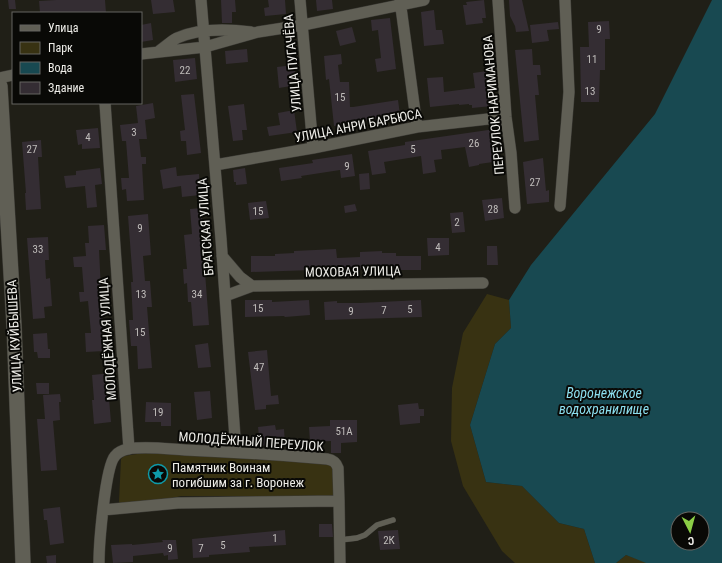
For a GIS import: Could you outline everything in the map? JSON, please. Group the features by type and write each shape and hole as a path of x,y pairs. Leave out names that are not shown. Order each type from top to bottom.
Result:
{"main road":[{"name":"УЛИЦА КУЙБЫШЕВА","path":"0,86 14,325 23,563"}],"street":[{"name":"БРАТСКАЯ УЛИЦА","path":"201,0 215,165 236,452"},
{"name":"УЛИЦА ПУГАЧЁВА","path":"300,0 313,148"},
{"path":"142,54 205,47 258,32 303,25 400,3 424,0"},
{"name":"ПЕРЕУЛОК НАРИМАНОВА","path":"498,0 506,116 512,153 515,208"},
{"path":"560,206 568,92 565,0"},
{"path":"400,3 417,127"},
{"path":"158,52 176,38 204,31 233,30 258,32"},
{"path":"0,78 12,75"},
{"name":"МОЛОДЁЖНАЯ УЛИЦА","path":"105,104 129,449"},
{"name":"УЛИЦА АНРИ БАРБЮСА","path":"215,165 313,148 417,127 506,116"},
{"path":"222,256 240,277 252,286"},
{"name":"МОХОВАЯ УЛИЦА","path":"225,296 252,286 483,283"},
{"path":"99,563 103,510 110,466 117,454 122,450 129,449"},
{"name":"МОЛОДЁЖНЫЙ ПЕРЕУЛОК","path":"129,449 236,452 333,460 338,468 339,501"},
{"path":"103,510 178,503 339,501 340,563"}],"lane":[{"path":"340,540 357,538 365,535 377,525 392,520"}],"green space":[{"path":"487,294 509,300 511,328 495,344 470,425 486,482 522,486 559,523 584,529 595,563 515,563 502,551 463,486 451,441 452,388 463,333"},
{"path":"150,452 222,453 332,465 335,492 333,495 329,496 181,496 159,501 120,504 121,459 124,456"},
{"path":"626,555 646,562 646,563 616,563"}],"water":[{"name":"Воронежское водохранилище","path":"712,0 722,0 722,563 646,563 626,555 616,563 595,563 584,529 559,523 522,486 486,482 470,425 495,344 511,328 509,300 531,265 655,114"}],"building":[{"path":"8,0 15,0 16,9 9,9"},
{"path":"105,0 106,12 40,12 39,1"},
{"path":"151,0 173,0 175,12 153,14"},
{"path":"221,0 235,0 236,12 232,12 232,23 222,23"},
{"path":"268,0 285,0 286,14 265,16 264,8 269,7"},
{"path":"316,0 332,0 333,9 317,11"},
{"path":"484,0 486,18 482,18 483,23 466,25 463,5 467,5 466,2"},
{"path":"509,0 522,0 529,31 516,32 510,16"},
{"path":"434,10 436,30 442,30 444,44 424,46 421,12"},
{"path":"390,18 396,69 377,72 375,59 381,58 378,30 372,31 371,20"},
{"path":"609,21 610,39 605,39 605,70 600,70 599,102 581,102 580,47 589,47 588,22"},
{"path":"558,22 559,29 547,30 549,41 532,43 530,25"},
{"path":"151,23 153,40 142,42 142,25"},
{"path":"352,27 356,42 340,46 336,31"},
{"path":"247,49 248,62 226,64 225,51"},
{"path":"532,49 533,65 540,65 541,75 537,75 539,95 535,95 539,140 524,142 515,50"},
{"path":"341,54 342,64 338,65 340,82 349,82 350,107 398,100 400,115 334,126 329,79 326,80 324,56"},
{"path":"195,58 197,79 175,82 173,60"},
{"path":"294,65 297,85 279,88 277,67"},
{"path":"487,71 492,106 472,108 472,105 469,104 459,104 430,107 427,78 443,77 444,92 475,88 473,73"},
{"path":"194,94 201,153 187,155 186,141 181,141 180,131 185,130 181,95"},
{"path":"153,103 155,118 145,120 147,139 139,139 141,157 146,157 146,164 142,164 144,200 127,201 126,189 122,190 121,178 129,178 126,141 122,141 120,125 138,123 136,106"},
{"path":"244,104 247,130 242,130 243,140 233,141 228,106"},
{"path":"294,110 297,132 269,136 267,127 280,125 278,113"},
{"path":"98,128 100,148 82,149 82,144 78,145 76,130"},
{"path":"495,129 500,161 469,167 465,147 441,150 442,159 434,160 436,172 423,174 421,156 384,162 386,173 372,175 368,151 405,145 405,142"},
{"path":"41,140 42,157 38,157 41,209 26,210 22,142"},
{"path":"352,154 355,176 341,178 340,170 301,176 302,178 281,181 279,168 313,163 312,160"},
{"path":"543,158 546,191 549,190 549,202 527,204 523,162"},
{"path":"176,167 177,176 199,174 200,195 182,197 181,186 163,189 160,170"},
{"path":"100,168 102,184 95,185 97,207 87,208 85,186 66,188 64,176 76,175 76,171"},
{"path":"245,168 247,184 236,185 236,182 234,182 233,170"},
{"path":"369,173 370,189 360,190 359,174"},
{"path":"502,198 504,218 485,221 482,200"},
{"path":"266,201 269,218 250,220 248,203"},
{"path":"355,204 357,211 345,213 344,206"},
{"path":"201,208 206,259 204,259 209,325 193,326 191,302 188,302 187,283 184,284 183,269 187,269 184,235 192,234 190,209"},
{"path":"463,212 465,232 452,233 450,213"},
{"path":"148,214 151,255 143,256 145,281 150,281 152,307 147,307 152,368 138,369 137,346 131,346 129,320 133,320 131,282 133,282 128,216"},
{"path":"104,225 106,250 99,250 104,351 86,352 85,333 91,333 88,301 80,302 79,292 84,292 82,267 74,267 73,257 86,256 85,243 89,243 88,226"},
{"path":"48,237 49,260 45,260 46,279 50,278 52,306 44,307 45,318 33,319 27,238"},
{"path":"427,238 449,238 449,255 428,256"},
{"path":"487,246 497,246 498,265 487,265"},
{"path":"336,249 337,258 360,257 360,252 382,251 382,253 396,253 396,256 421,256 421,270 373,270 373,268 251,272 251,256 275,256 275,254 294,253 294,251"},
{"path":"245,300 272,300 272,302 309,300 310,315 285,317 245,317"},
{"path":"421,300 422,317 325,320 324,302 337,301 337,303 360,303"},
{"path":"47,333 50,358 38,358 37,352 34,352 33,334"},
{"path":"208,343 211,367 198,368 195,345"},
{"path":"267,350 271,396 278,395 279,404 266,405 266,409 255,410 248,352"},
{"path":"111,373 112,387 108,387 111,422 94,424 92,375"},
{"path":"36,383 49,383 49,394 37,394"},
{"path":"210,391 212,418 197,420 194,392"},
{"path":"60,394 60,420 53,421 57,470 41,471 37,419 45,419 43,395"},
{"path":"146,402 171,403 171,426 161,426 161,422 145,422"},
{"path":"418,403 419,409 424,409 424,416 420,416 420,423 400,425 398,405"},
{"path":"330,420 357,420 357,442 341,443 341,453 331,453 331,441 310,442 309,427 330,426"},
{"path":"275,425 276,430 284,429 285,444 260,446 258,427"},
{"path":"60,507 64,543 50,545 47,520 44,520 43,509"},
{"path":"319,524 332,524 333,537 319,537"},
{"path":"285,530 286,545 249,547 250,552 209,555 209,557 193,558 192,539"},
{"path":"398,530 400,549 380,550 378,531"},
{"path":"162,540 176,540 178,559 168,560 168,555 164,556 163,553 133,556 133,562 113,563 111,545 132,545 163,542"},
{"path":"56,555 56,563 47,563 46,556"}],"place":[{"name":"Памятник Воинам погибшим за г. Воронеж","path":"158,474"}]}
